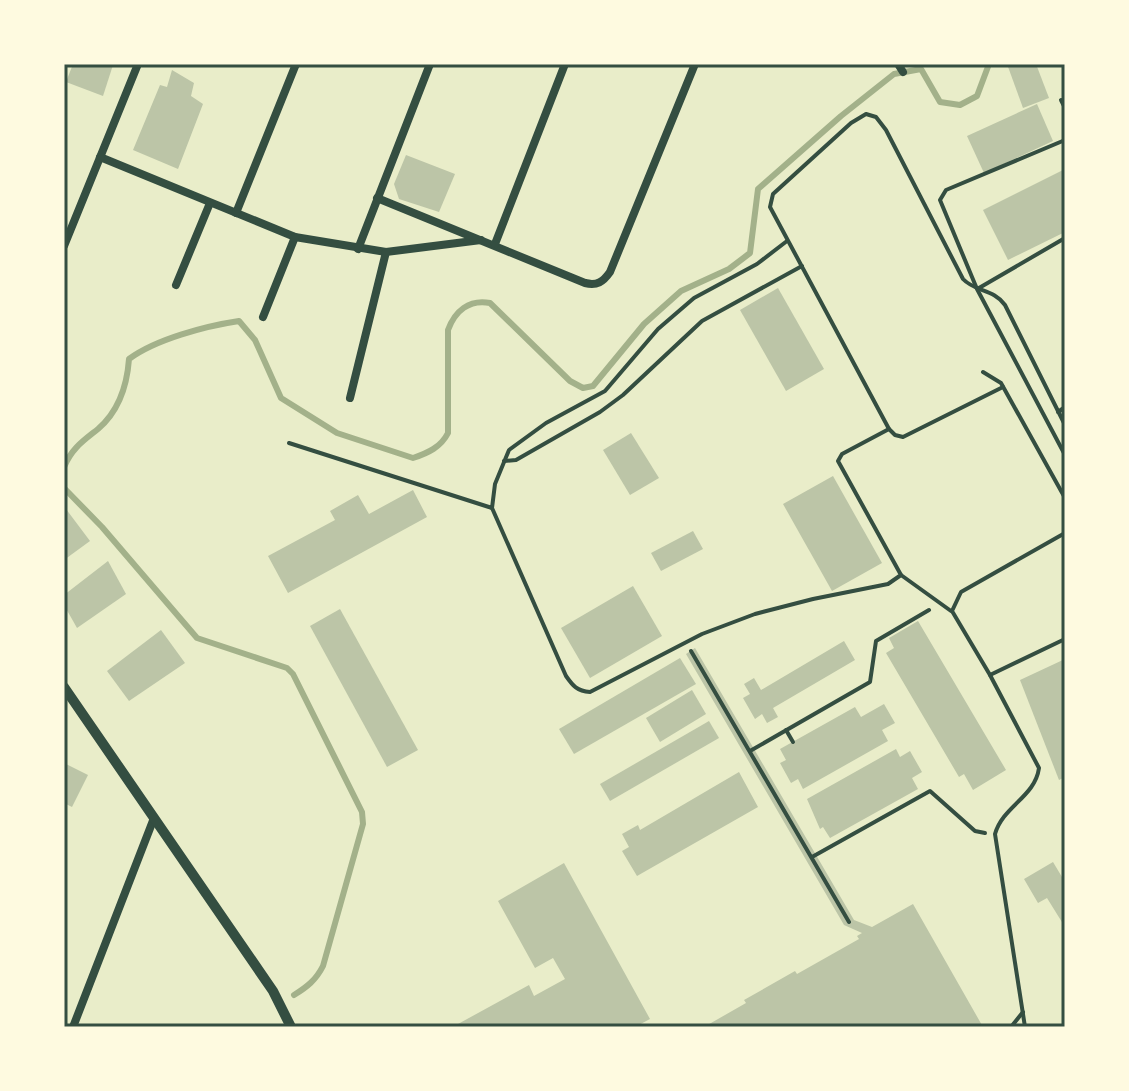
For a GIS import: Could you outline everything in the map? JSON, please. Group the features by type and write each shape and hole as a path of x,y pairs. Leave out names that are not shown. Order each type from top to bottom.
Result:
{"street":[{"path":"64,246 138,64"},
{"path":"236,213 296,64"},
{"path":"358,249 430,64"},
{"path":"495,244 565,64"},
{"path":"377,198 593,285 606,279 695,65"},
{"path":"100,157 295,237 386,252 483,240"},
{"path":"176,285 210,203"},
{"path":"263,317 295,237"},
{"path":"350,398 386,252"},
{"path":"64,687 273,991 291,1027"},
{"path":"73,1027 154,818"}],"lane":[{"path":"1061,100 1065,108"},
{"path":"1003,387 903,437 895,435 787,241 770,207 773,194 851,123 866,114 876,117 886,130 963,279 977,289 993,293 1005,305 1065,425"},
{"path":"1065,140 946,190 940,197 977,289 1065,455"},
{"path":"977,289 1065,238"},
{"path":"787,241 757,264 694,298 658,329 605,391 509,450 495,484 492,508 566,676 580,691 590,692 685,642 755,614 888,584 901,575"},
{"path":"504,461 516,460 600,412 623,395 702,321 802,266"},
{"path":"983,372 1003,387 1065,498"},
{"path":"1058,412 1065,407"},
{"path":"889,429 842,454 838,461 901,575 952,611 1039,768 1033,787 1003,816 995,834 1025,1027"},
{"path":"289,443 492,508"},
{"path":"952,611 961,592 1065,533"},
{"path":"990,675 1065,639"},
{"path":"1011,1027 1023,1012"}],"path":[{"path":"750,751 870,682 876,641 931,609 938,601"},
{"path":"685,642 849,922"},
{"path":"786,730 793,742"},
{"path":"812,857 930,791 975,831 995,834"}],"building":[{"path":"73,64 113,65 103,96 66,82"},
{"path":"1007,64 1036,64 1049,98 1023,108"},
{"path":"172,70 194,83 191,96 203,104 178,169 133,150 160,85 167,87"},
{"path":"1037,104 1053,141 984,173 967,136"},
{"path":"406,155 455,174 439,212 399,199 394,184"},
{"path":"1065,169 1065,232 1008,260 983,210"},
{"path":"778,288 824,369 786,391 740,310"},
{"path":"631,433 659,478 630,495 603,450"},
{"path":"833,476 882,563 832,591 783,504"},
{"path":"413,490 427,517 288,593 268,556 335,520 330,511 358,495 369,514"},
{"path":"66,509 90,541 64,560 64,511"},
{"path":"693,531 703,549 661,571 651,553"},
{"path":"108,561 126,594 77,628 64,605 64,595"},
{"path":"633,586 662,636 590,678 561,628"},
{"path":"340,609 418,750 387,767 310,626"},
{"path":"918,621 1006,770 973,790 964,774 959,777 886,653 894,648 889,638"},
{"path":"161,630 185,663 129,701 107,671"},
{"path":"844,641 855,660 773,708 778,717 767,723 762,714 755,719 743,698 750,694 744,684 754,678 761,690"},
{"path":"695,648 854,920 872,927 913,904 983,1027 704,1027 795,971 797,974 859,939 857,936 862,933 844,925 686,654"},
{"path":"680,658 696,684 574,754 559,729"},
{"path":"1065,659 1065,777 1059,780 1020,680"},
{"path":"692,690 706,714 660,742 646,718"},
{"path":"884,704 895,723 882,730 888,741 803,789 798,779 791,783 780,763 786,760 780,749 855,707 861,717"},
{"path":"709,721 719,738 610,801 600,784"},
{"path":"896,749 900,757 910,751 922,772 912,778 918,789 830,838 823,827 820,829 807,799"},
{"path":"64,763 88,775 72,807 64,803"},
{"path":"739,772 758,807 637,876 622,851 629,847 622,834 638,825 640,830"},
{"path":"1053,862 1065,882 1065,927 1047,898 1038,903 1024,879"},
{"path":"564,863 650,1019 635,1027 460,1027 458,1024 529,985 534,996 565,979 553,958 535,968 498,901"}],"waterway":[{"path":"64,467 74,450 105,422 117,406 129,359 153,345 182,334 239,321 255,340 281,398 337,433 413,458 434,449 448,433 448,330 459,312 469,305 490,303 570,381 583,388 593,386 644,324 681,291 729,269 750,253 758,189 841,116 894,74 921,69 940,102 960,105 977,96 989,64"},
{"path":"64,488 102,527 197,638 287,668 293,674 362,812 363,824 323,966 311,983 294,995"}]}
